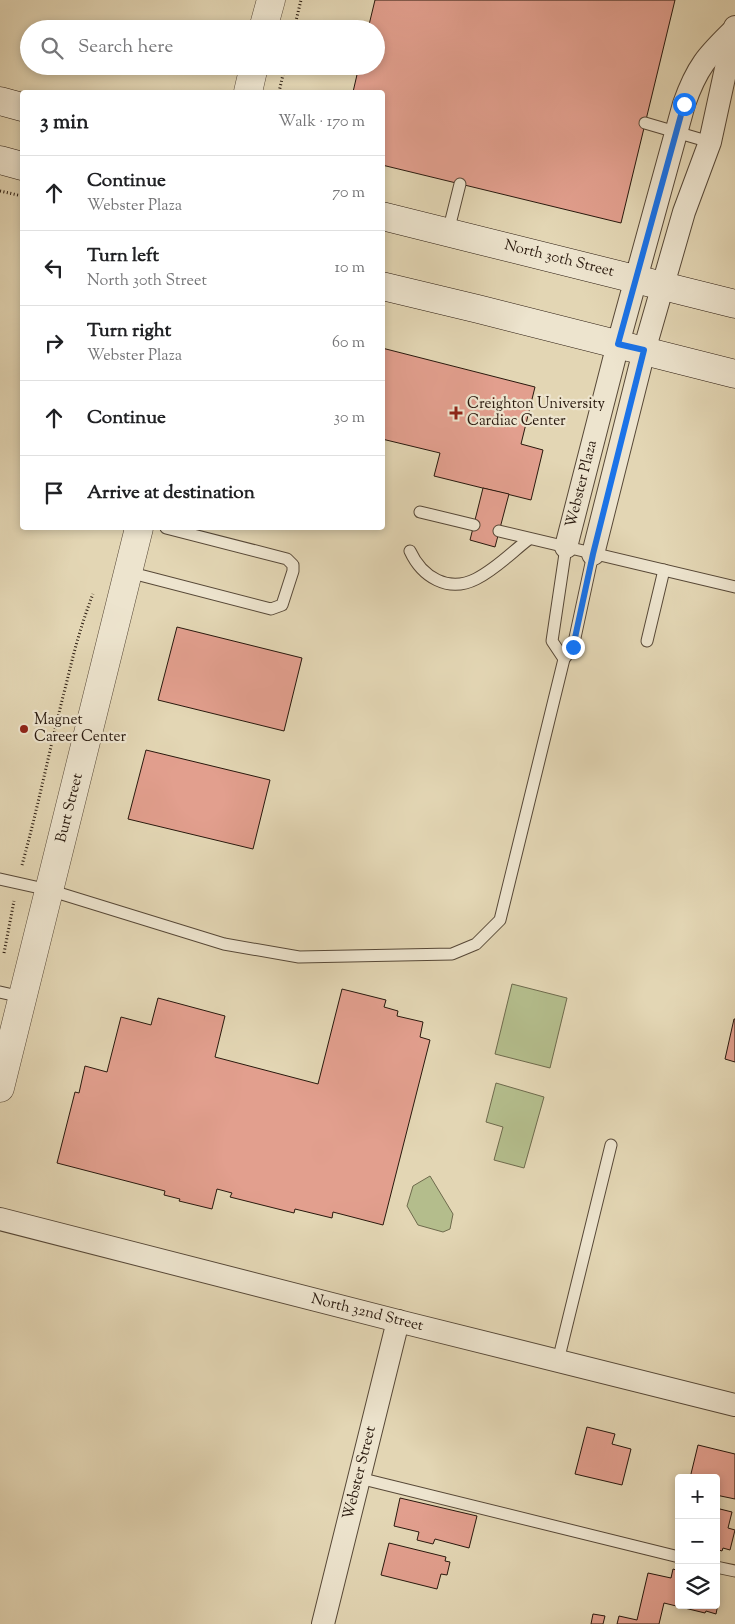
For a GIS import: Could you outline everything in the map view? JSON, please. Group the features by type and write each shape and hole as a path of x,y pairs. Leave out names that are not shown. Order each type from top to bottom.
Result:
{"main road":[{"path":"266,20 271,0"},
{"path":"248,90 252,75"},
{"path":"0,101 20,106"},
{"path":"0,160 20,165"},
{"name":"North 30th Street","path":"385,217 735,304"},
{"path":"385,287 735,374"},
{"name":"Burt Street","path":"0,1088 11,995 49,890 138,530"}],"street":[{"name":"Webster Plaza","path":"566,547 675,133 692,83 701,65 735,28"},
{"name":"Webster Plaza","path":"593,554 644,350 684,212 710,142 735,28"},
{"name":"North 32nd Street","path":"0,1219 735,1405"},
{"name":"Webster Street","path":"323,1624 398,1321"}],"lane":[{"path":"645,123 710,142"},
{"path":"448,232 460,184"},
{"path":"420,512 474,525"},
{"path":"128,572 271,609 282,605 294,565 287,559 174,530"},
{"path":"499,531 735,588"},
{"path":"410,551 419,567 430,577 442,583 462,584 470,582 485,573 530,539"},
{"path":"564,659 552,641 566,547"},
{"path":"0,879 49,890 224,944 299,957 452,954 476,944 500,920 564,659 573,647 593,554"},
{"path":"647,641 664,570"},
{"path":"558,1361 611,1145"},
{"path":"359,1478 675,1556"},
{"path":"720,1568 735,1571"}],"path":[{"path":"296,20 301,0"},
{"path":"279,90 283,75"},
{"path":"0,191 20,196"},
{"path":"4,953 18,883 34,824 58,715 78,637 94,592"}],"green space":[{"path":"512,984 567,998 550,1068 495,1054"},
{"path":"496,1083 544,1097 524,1168 494,1160 503,1127 486,1122"},
{"path":"430,1176 453,1214 450,1229 443,1232 418,1225 407,1206 413,1186"}],"building":[{"path":"375,0 675,0 621,223 385,166 385,90 353,90 357,75 385,75 385,20 370,20"},
{"name":"Creighton University Cardiac Center","path":"385,349 535,387 521,444 543,450 531,500 434,476 440,453 385,440"},
{"path":"483,488 509,494 495,547 470,540"},
{"path":"177,627 302,658 284,731 158,700"},
{"path":"146,750 270,780 253,849 128,819"},
{"path":"342,989 386,1000 384,1007 398,1011 397,1016 423,1022 420,1037 430,1040 383,1225 333,1212 332,1218 295,1209 294,1213 230,1197 232,1193 217,1189 212,1209 179,1201 180,1199 164,1195 165,1191 57,1163 75,1092 79,1093 85,1066 107,1072 121,1017 151,1025 158,998 225,1016 215,1057 318,1084"},
{"path":"735,1019 735,1062 725,1059"},
{"path":"587,1427 615,1434 612,1444 631,1449 622,1485 575,1474"},
{"path":"698,1445 735,1454 735,1499 720,1496 720,1474 691,1474"},
{"path":"400,1498 477,1516 469,1548 435,1539 433,1544 417,1540 419,1532 394,1526"},
{"path":"720,1509 732,1512 728,1528 735,1530 730,1550 723,1548 722,1551 720,1550"},
{"path":"389,1543 446,1557 445,1561 450,1562 447,1575 441,1574 437,1589 381,1575"},
{"path":"673,1569 675,1570 675,1606 664,1603 659,1624 617,1624 619,1616 637,1620 648,1573 671,1578"},
{"path":"689,1609 717,1609 716,1614 706,1611 705,1613"},
{"path":"593,1614 605,1616 603,1624 591,1624"}],"place":[{"name":"Creighton University Cardiac Center","path":"456,413"},
{"name":"Magnet Career Center","path":"24,729"}],"route":[{"path":"573,647 593,554 644,350 618,344 684,104"}]}
